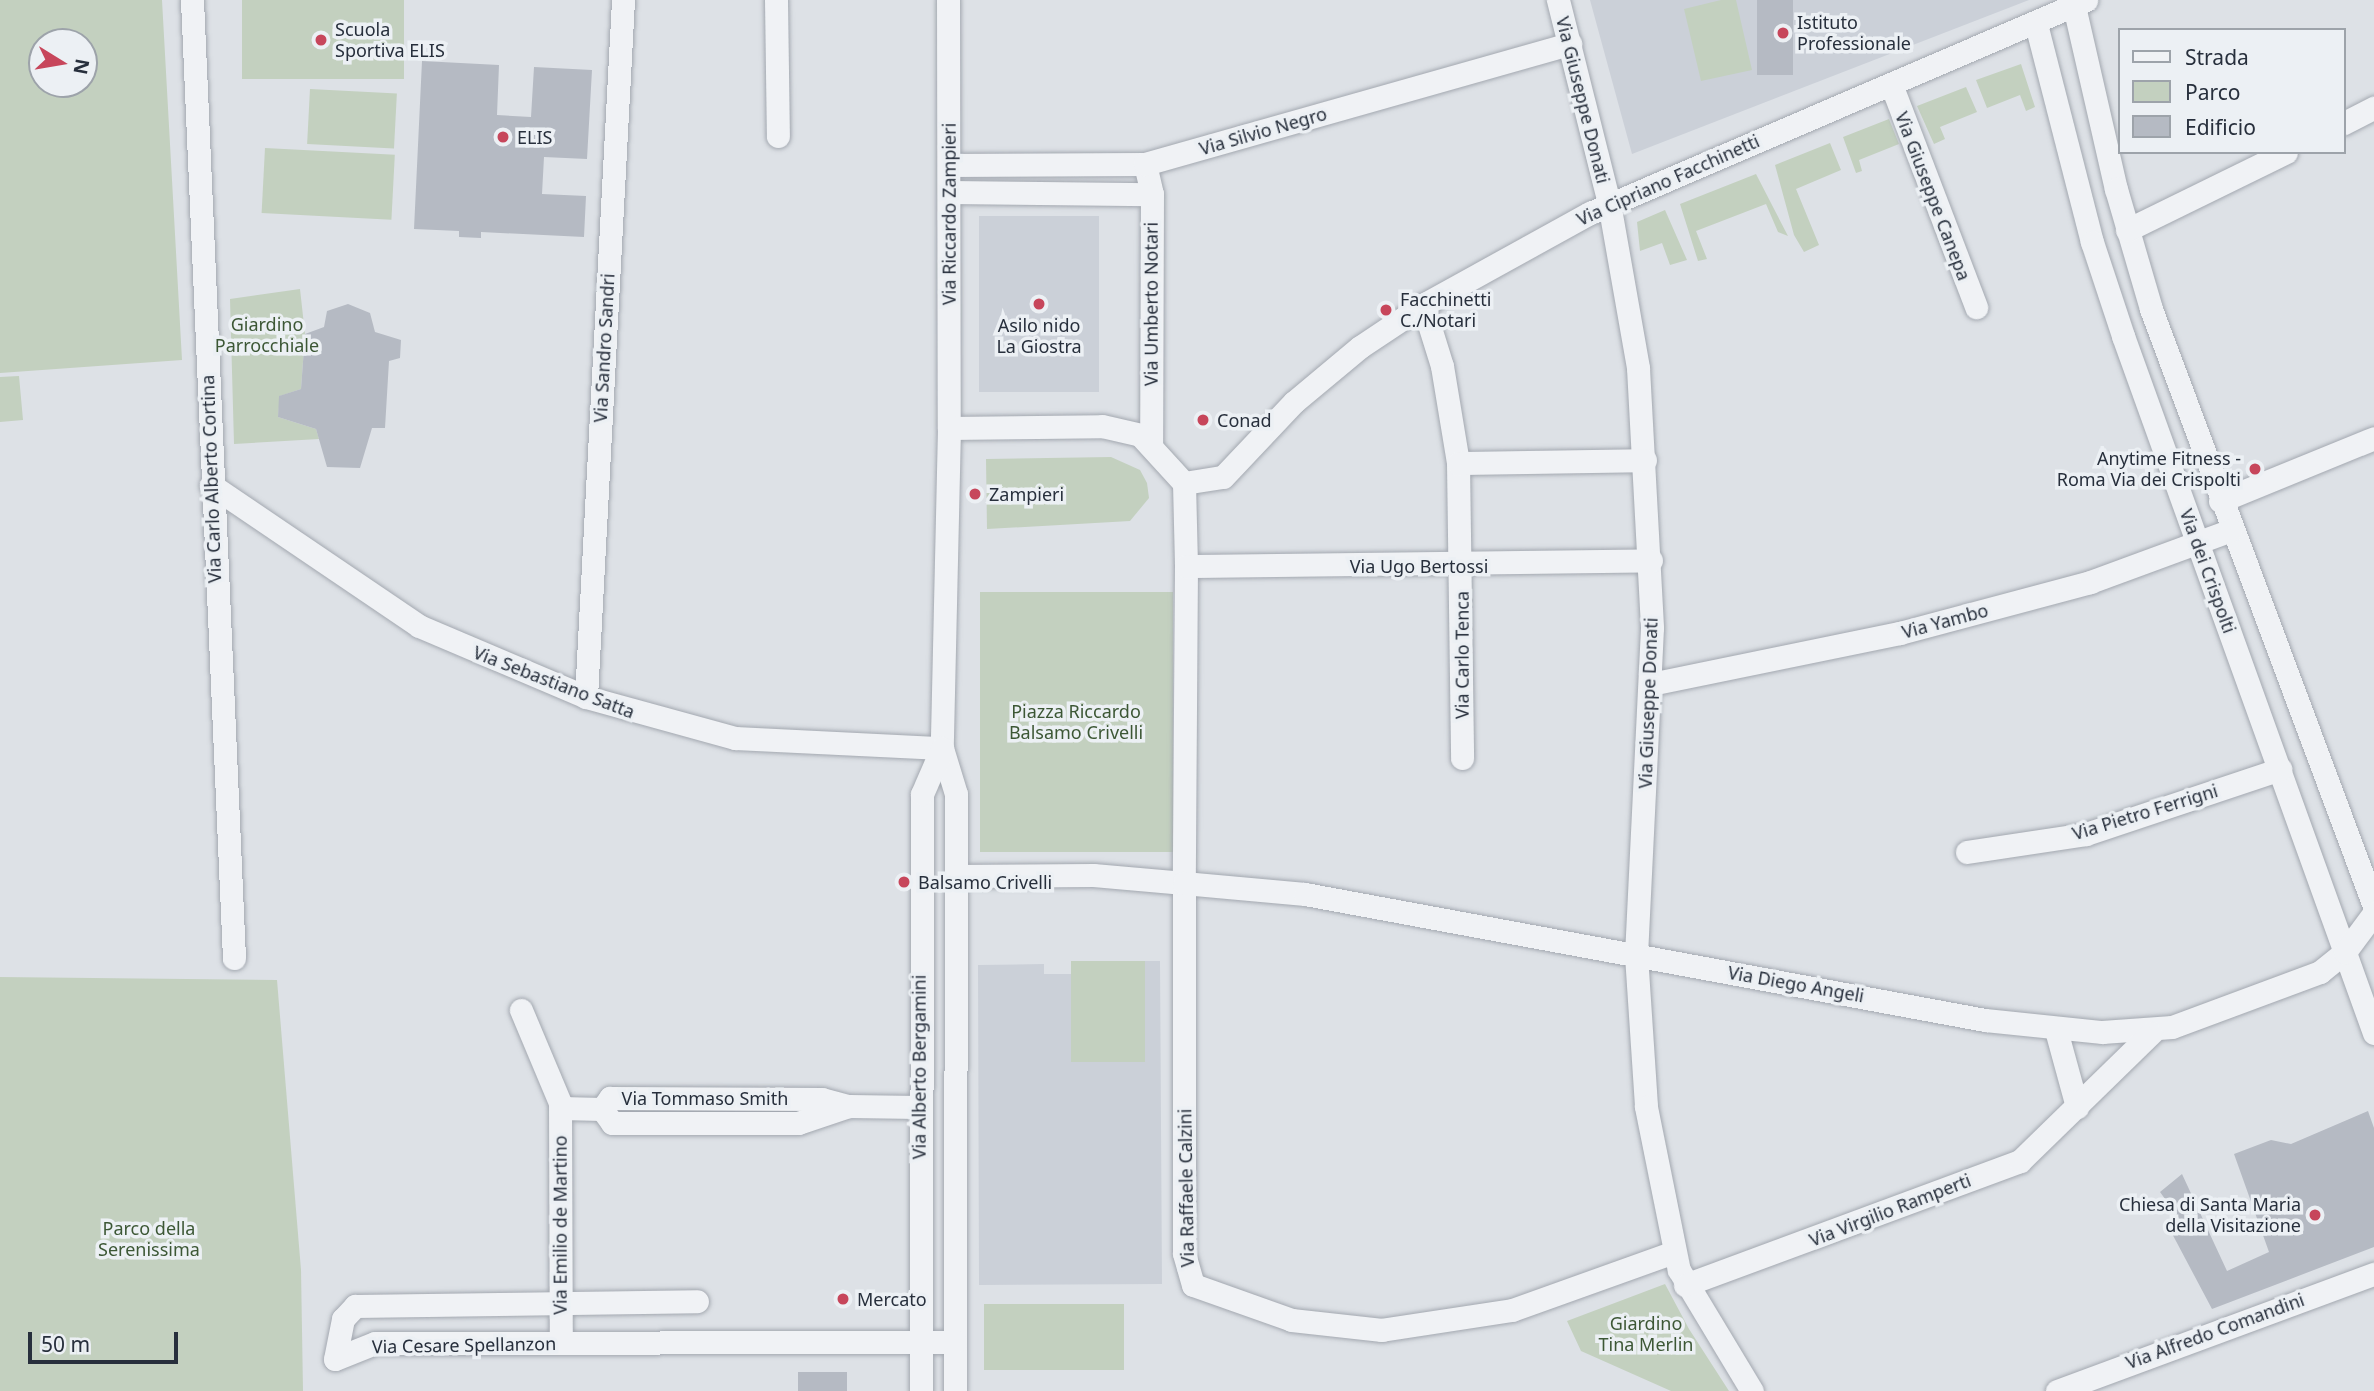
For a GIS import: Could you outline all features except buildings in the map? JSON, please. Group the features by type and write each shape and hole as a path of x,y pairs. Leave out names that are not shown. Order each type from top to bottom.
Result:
{"street":[{"name":"Via Carlo Alberto Cortina","path":"192,0 211,485 234,958"},
{"name":"Via Sandro Sandri","path":"586,697 622,0"},
{"path":"776,0 778,136"},
{"name":"Via Riccardo Zampieri","path":"948,0 949,428"},
{"name":"Via Giuseppe Donati","path":"1558,0 1609,203 1638,368 1651,560 1651,684 1636,956 1646,1107 1674,1252 1685,1285 1752,1391"},
{"name":"Via Cipriano Facchinetti","path":"1184,482 1223,477 1311,386 1423,305 1609,203 2036,24 2080,3"},
{"name":"Via dei Crispolti","path":"2080,3 2127,230 2220,500 2374,906"},
{"name":"Via dei Crispolti","path":"2036,24 2092,242 2374,1033"},
{"name":"Via Silvio Negro","path":"949,165 1145,164 1570,44"},
{"name":"Via Giuseppe Canepa","path":"1891,84 1976,307"},
{"path":"2346,122 2374,108"},
{"path":"2127,230 2282,154"},
{"name":"Via Umberto Notari","path":"1145,164 1152,194 1151,444"},
{"path":"949,192 1152,194"},
{"name":"Via Carlo Tenca","path":"1423,305 1442,366 1458,463 1462,566 1462,758"},
{"path":"1102,426 1133,432 1151,444 1184,482 1184,883 1093,875 956,876 956,794 943,748 949,428 1102,426"},
{"path":"2220,500 2374,438"},
{"path":"1458,463 1644,460"},
{"name":"Via Sebastiano Satta","path":"211,485 419,626 586,697 735,738 943,748"},
{"name":"Via Yambo","path":"1651,684 1900,634 2090,582 2231,530"},
{"name":"Via Ugo Bertossi","path":"1186,566 1462,566 1651,560"},
{"name":"Via Alberto Bergamini","path":"921,1391 919,1107 922,794 943,748"},
{"name":"Via Pietro Ferrigni","path":"1967,852 2086,834 2280,769"},
{"name":"Via Alberto Bergamini","path":"955,1391 956,876"},
{"name":"Via Diego Angeli","path":"1184,883 1305,894 2056,1030 2151,1033 2259,998 2330,967 2345,953 2374,913"},
{"name":"Via Raffaele Calzini","path":"1184,883 1184,1253 1192,1285 1292,1320 1382,1330 1512,1310 1674,1252"},
{"path":"521,1010 561,1108"},
{"path":"2056,1030 2077,1107"},
{"name":"Via Virgilio Ramperti","path":"1685,1285 2020,1161 2151,1033"},
{"name":"Via Tommaso Smith","path":"561,1108 602,1109 610,1098 822,1098 849,1106 919,1107"},
{"name":"Via Emilio de Martino","path":"561,1108 561,1343"},
{"name":"Via Alfredo Comandini","path":"2057,1391 2374,1274"},
{"name":"Via Cesare Spellanzon","path":"697,1301 355,1306 343,1319 335,1359 375,1343 955,1342"}],"shaded area":[{"path":"1590,0 2029,0 1632,154"},
{"name":"Asilo nido La Giostra","path":"979,216 1099,216 1099,392 979,392"},
{"path":"1071,961 1160,961 1162,1284 979,1285 978,965 1044,964 1044,974 1071,974"}],"green space":[{"path":"0,0 162,0 182,360 0,373"},
{"name":"Scuola Sportiva ELIS","path":"242,0 404,0 404,79 242,79"},
{"path":"1721,0 1736,0 1752,70 1701,81 1684,9"},
{"path":"2021,64 2035,107 2026,111 2020,95 1987,108 1976,80"},
{"path":"1966,87 1977,112 1940,127 1945,139 1934,144 1917,106"},
{"path":"310,89 397,94 394,148 307,144"},
{"path":"1889,119 1899,144 1859,160 1862,171 1856,173 1843,137"},
{"path":"1830,143 1841,170 1796,189 1819,245 1804,252 1794,235 1775,165"},
{"path":"265,148 395,155 391,220 262,213"},
{"path":"1756,174 1788,236 1778,232 1766,204 1696,231 1707,259 1698,261 1680,204"},
{"path":"1665,210 1687,260 1670,265 1662,243 1640,251 1637,222"},
{"name":"Giardino Parrocchiale","path":"300,289 305,334 301,389 280,396 278,417 316,429 319,439 234,444 230,299"},
{"path":"19,376 23,420 0,422 0,377"},
{"path":"1111,457 1140,470 1147,483 1149,498 1130,521 987,529 986,459"},
{"name":"Piazza Riccardo Balsamo Crivelli","path":"980,592 1173,592 1173,852 980,852"},
{"path":"1071,961 1145,961 1145,1062 1071,1062"},
{"name":"Parco della Serenissima","path":"0,977 277,980 301,1270 303,1391 0,1391"},
{"name":"Giardino Tina Merlin","path":"1665,1284 1689,1329 1729,1391 1671,1391 1581,1351 1567,1321"},
{"path":"984,1304 1124,1304 1124,1370 984,1370"}],"place":[{"name":"Istituto Professionale","path":"1783,33"},
{"name":"Scuola Sportiva ELIS","path":"321,40"},
{"name":"ELIS","path":"503,137"},
{"name":"Asilo nido La Giostra","path":"1039,304"},
{"name":"Facchinetti C./Notari","path":"1386,310"},
{"name":"Conad","path":"1203,420"},
{"name":"Anytime Fitness - Roma Via dei Crispolti","path":"2255,469"},
{"name":"Zampieri","path":"975,494"},
{"name":"Balsamo Crivelli","path":"904,882"},
{"name":"Chiesa di Santa Maria della Visitazione","path":"2315,1215"},
{"name":"Mercato","path":"843,1299"}]}
